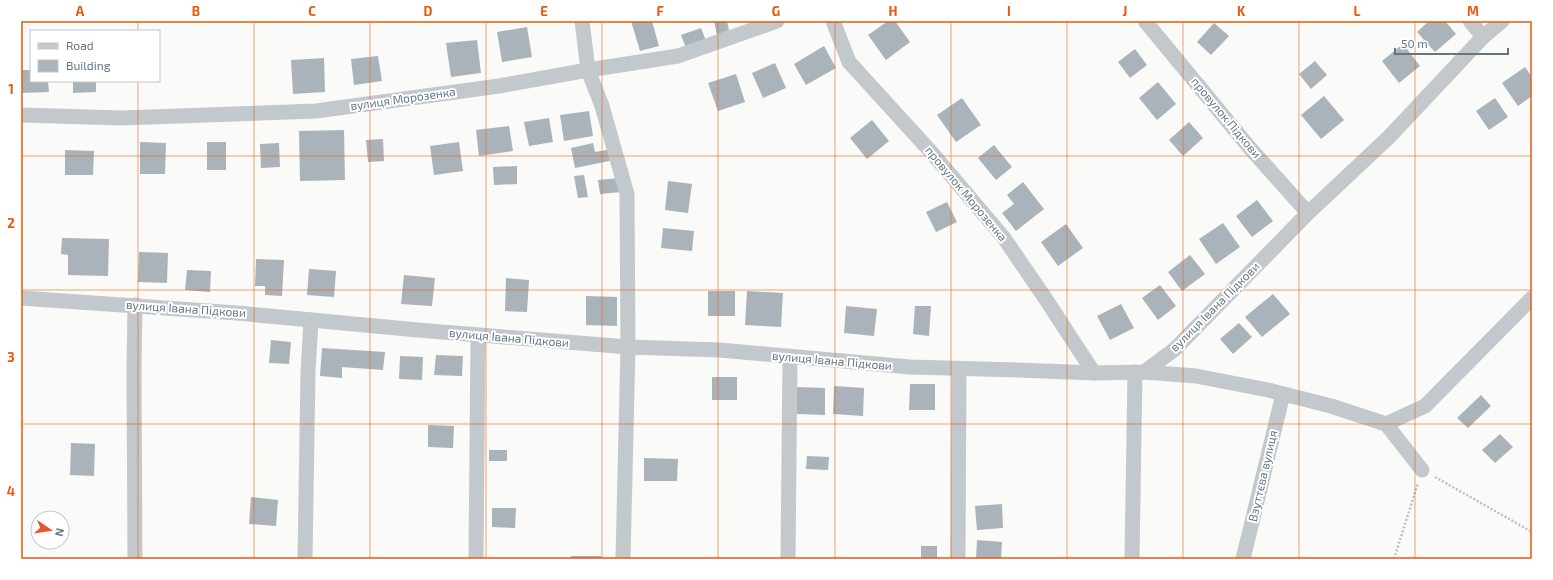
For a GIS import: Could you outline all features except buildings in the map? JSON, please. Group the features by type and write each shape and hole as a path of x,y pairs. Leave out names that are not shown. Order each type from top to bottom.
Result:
{"street":[{"path":"582,21 588,70 602,106 627,194 628,347 623,559"},
{"name":"вулиця Морозенка","path":"21,115 122,118 316,111 499,86 678,56 777,21"},
{"name":"провулок Морозенка","path":"833,21 849,62 932,152 1004,238 1094,374"},
{"name":"провулок Підкови","path":"1146,21 1249,148 1308,214"},
{"path":"1470,21 1483,37"},
{"name":"вулиця Івана Підкови","path":"21,298 237,312 478,335 628,347 720,350 910,367 1094,374 1139,372 1175,349 1308,214 1389,137 1483,37 1502,21"},
{"path":"1386,424 1425,406 1532,298"},
{"path":"135,306 135,559"},
{"path":"305,559 308,372 312,320"},
{"path":"476,559 478,335"},
{"path":"788,559 790,357"},
{"path":"958,559 959,369"},
{"path":"1132,559 1139,372 1196,376 1283,394 1331,406 1386,424 1422,470"},
{"name":"Взуттєва вулиця","path":"1243,559 1283,394"}],"path":[{"path":"1394,559 1422,470 1532,532"}]}
